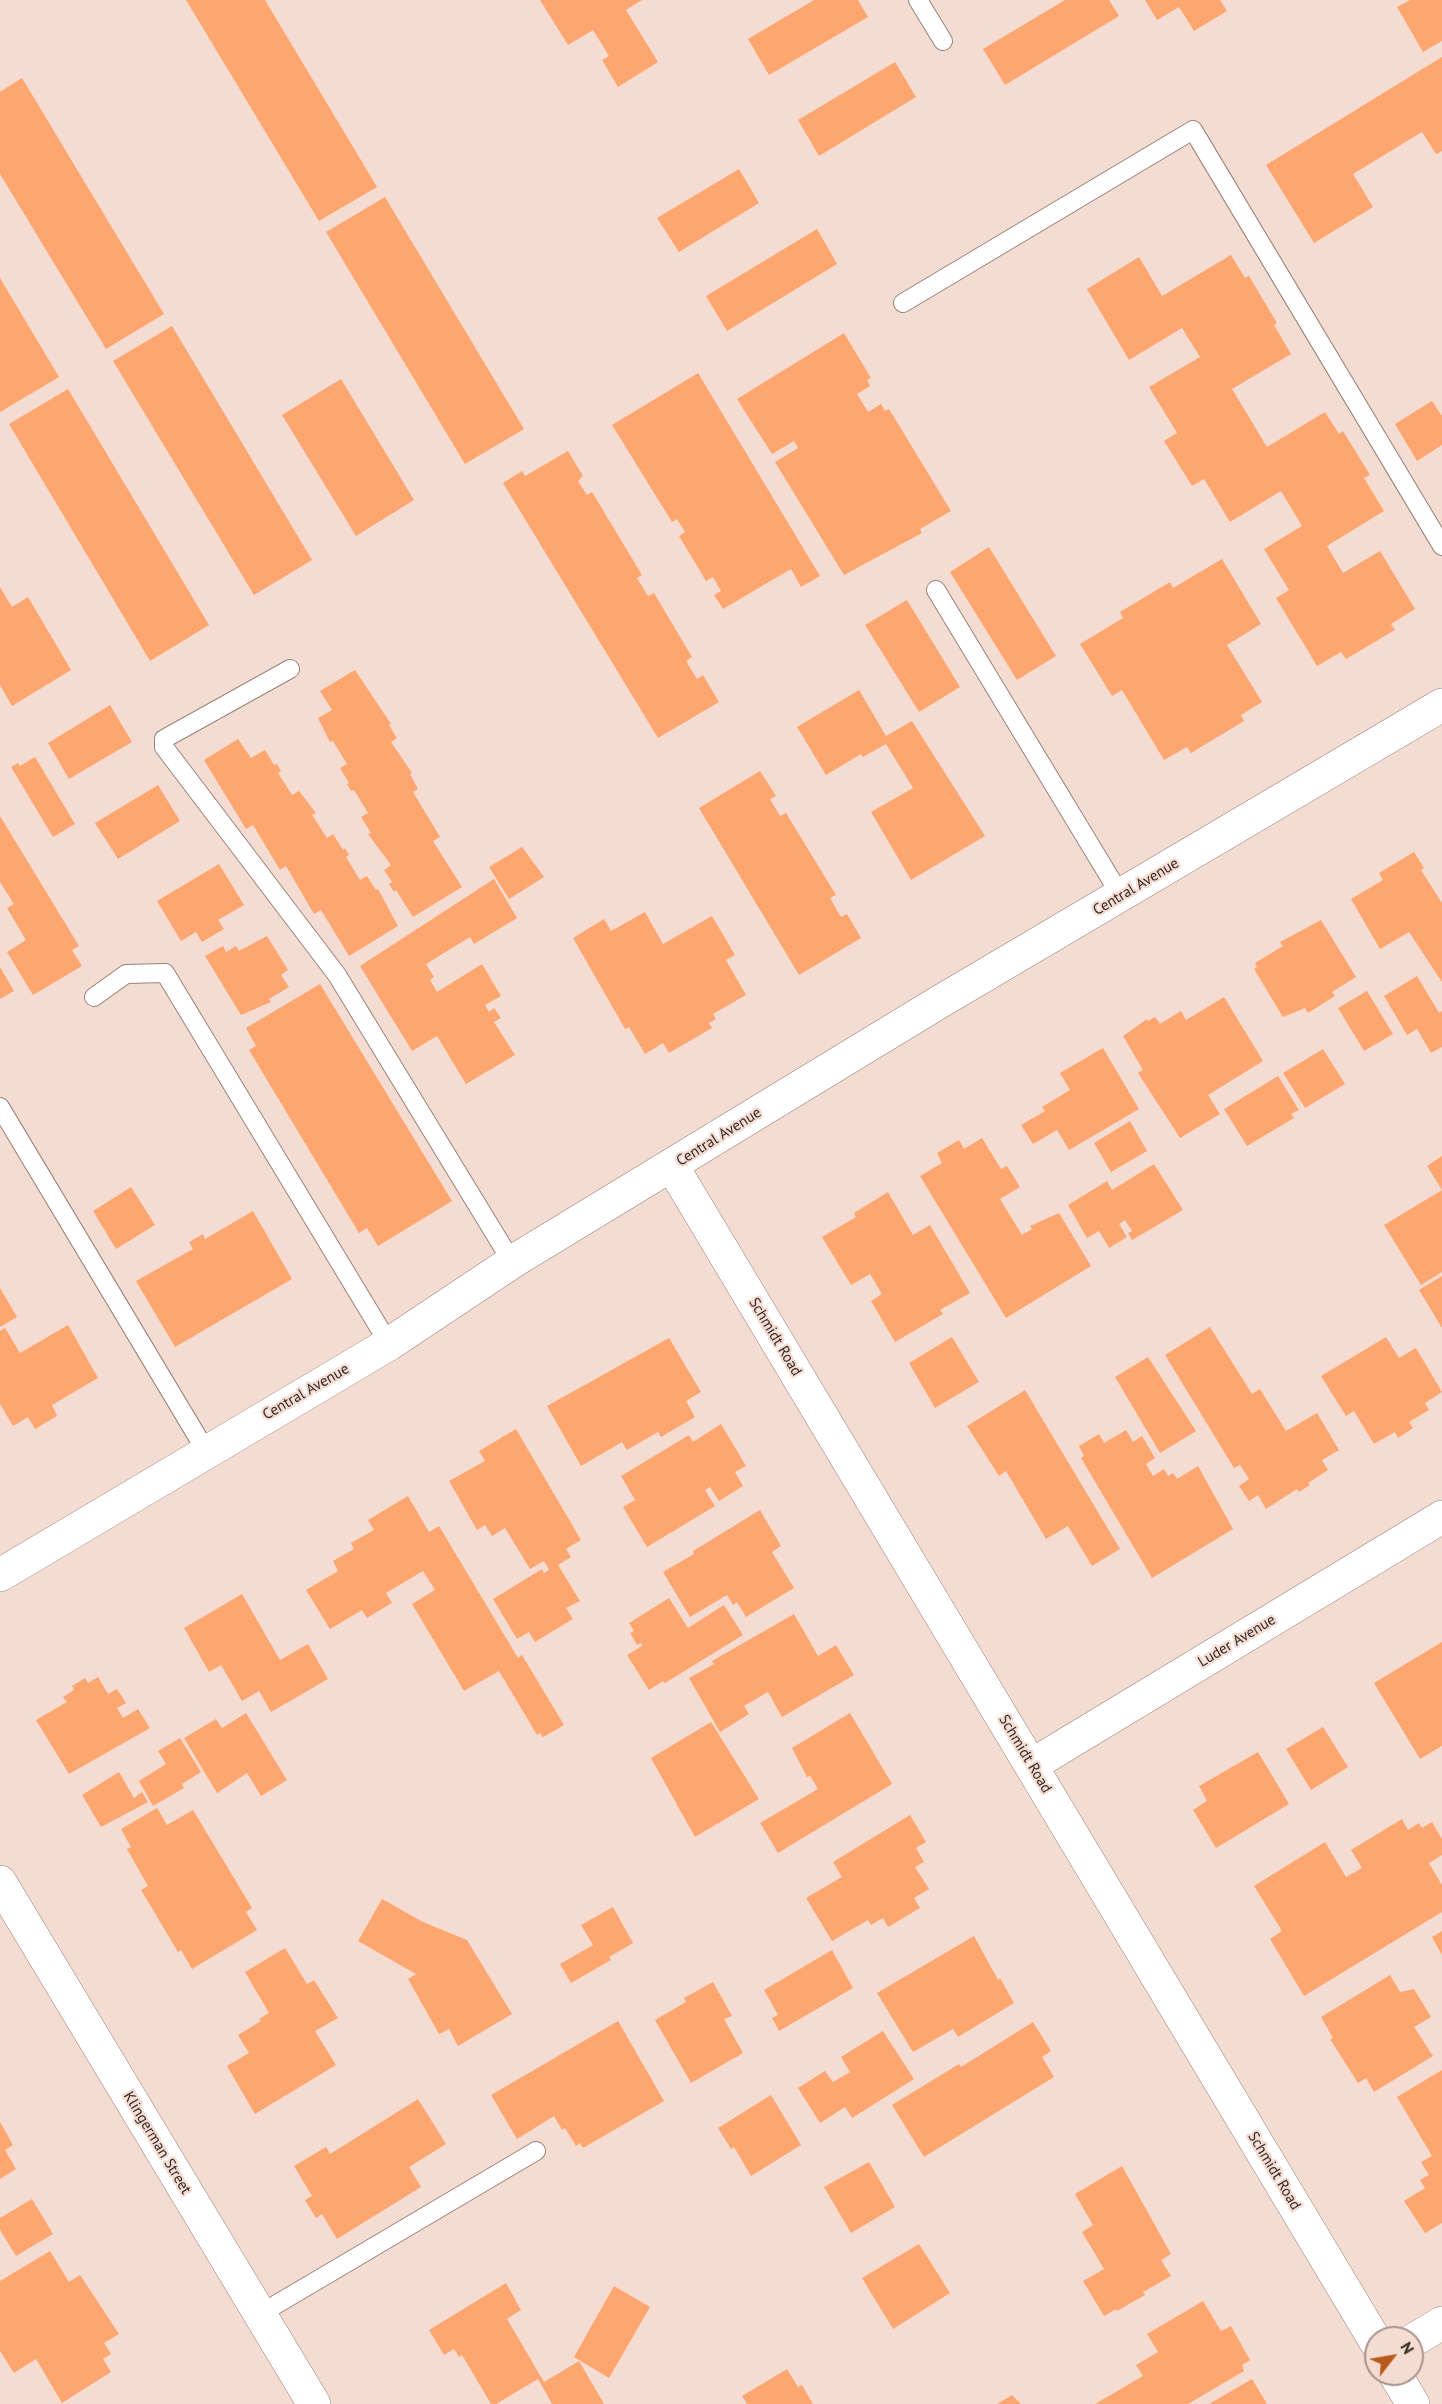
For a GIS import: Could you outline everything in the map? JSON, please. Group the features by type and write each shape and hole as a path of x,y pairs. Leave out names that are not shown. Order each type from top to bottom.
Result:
{"street":[{"name":"Central Avenue","path":"0,1575 389,1344 512,1262 936,1004 1442,705"},
{"name":"Schmidt Road","path":"672,1166 1366,2326"},
{"name":"Luder Avenue","path":"1032,1765 1442,1518"},
{"name":"Klingerman Street","path":"0,1882 314,2404"},
{"path":"1424,2334 1442,2323"},
{"path":"1402,2386 1413,2404"}],"lane":[{"path":"918,0 943,41"},
{"path":"903,303 1193,130 1442,546"},
{"path":"936,590 1121,896"},
{"path":"290,669 164,739 164,747 337,975 512,1262"},
{"path":"94,997 126,974 165,974 389,1344"},
{"path":"0,1107 206,1451"},
{"path":"260,2314 536,2151"}],"building":[{"path":"186,0 265,0 377,187 319,221"},
{"path":"540,0 642,0 626,10 658,62 618,87 602,60 609,56 593,30 568,45"},
{"path":"814,0 858,0 868,17 769,75 748,39"},
{"path":"1065,0 1109,0 1119,16 1005,85 983,49"},
{"path":"1145,0 1220,0 1227,11 1194,31 1179,7 1157,20"},
{"path":"1410,0 1442,0 1442,41 1423,52 1397,7"},
{"path":"1442,57 1442,151 1436,154 1422,132 1353,174 1373,207 1314,243 1266,165"},
{"path":"895,62 916,97 819,156 798,120"},
{"path":"22,78 164,314 106,349 0,174 0,92"},
{"path":"739,169 759,203 679,252 657,218"},
{"path":"385,197 524,429 465,464 326,232"},
{"path":"817,229 837,264 727,331 706,296"},
{"path":"1231,255 1245,278 1249,276 1277,323 1274,325 1291,354 1232,389 1267,447 1325,412 1339,434 1343,431 1370,475 1364,478 1384,511 1327,546 1343,573 1380,551 1415,609 1391,624 1395,630 1346,659 1341,652 1317,666 1276,598 1289,590 1264,549 1302,526 1281,491 1230,522 1204,479 1192,486 1164,441 1177,433 1149,387 1200,357 1182,328 1129,360 1087,289 1139,257 1162,296"},
{"path":"0,278 59,377 0,412"},
{"path":"172,326 312,560 254,595 113,361"},
{"path":"844,333 871,378 867,380 870,386 857,394 868,412 881,404 885,411 889,409 951,511 920,529 922,533 844,575 775,462 798,448 794,441 772,454 737,399"},
{"path":"698,373 820,576 801,587 791,569 723,609 714,595 721,591 713,577 706,581 679,536 685,532 677,519 672,522 612,425"},
{"path":"341,379 414,500 356,536 282,415"},
{"path":"68,389 209,625 150,661 9,424"},
{"path":"1432,401 1442,416 1442,445 1417,461 1395,424"},
{"path":"568,451 583,476 578,481 587,495 592,492 642,575 637,578 648,596 654,593 692,657 686,661 697,679 703,675 719,702 658,738 503,483 522,471 525,476"},
{"path":"989,547 1056,656 1017,680 950,572"},
{"path":"1222,559 1261,624 1227,645 1262,702 1241,715 1244,721 1191,753 1187,747 1164,760 1122,690 1112,696 1080,644 1123,618 1120,612 1170,582 1173,588"},
{"path":"0,587 12,607 28,597 71,670 12,706 0,685"},
{"path":"907,600 960,687 919,712 865,625"},
{"path":"355,670 391,724 389,725 397,738 391,742 412,773 410,774 418,789 413,792 440,837 433,841 462,887 413,917 396,890 394,892 389,884 392,882 384,870 391,865 368,834 371,833 361,817 368,813 354,790 351,791 340,768 347,764 333,741 330,742 318,718 332,710 320,691"},
{"path":"859,690 886,736 912,721 985,836 911,880 871,812 913,788 886,744 863,757 861,754 826,775 797,727"},
{"path":"110,705 132,742 69,779 48,743"},
{"path":"238,739 251,758 265,750 274,765 277,764 281,771 278,773 292,795 299,791 316,813 312,815 327,838 333,834 343,850 345,848 349,855 346,857 360,880 367,876 376,890 378,889 398,926 349,956 321,910 314,914 286,866 280,870 253,825 246,829 204,760"},
{"path":"35,757 75,824 53,837 11,767 18,763 20,766"},
{"path":"760,771 776,796 770,799 780,816 786,813 836,895 830,898 841,917 847,914 861,938 799,975 699,808"},
{"path":"158,785 180,821 118,859 95,823"},
{"path":"0,816 79,946 72,950 82,966 33,995 7,952 26,940 7,908 14,904 0,882"},
{"path":"522,847 544,877 509,899 489,867"},
{"path":"1414,852 1424,868 1421,870 1442,903 1442,982 1409,932 1380,949 1351,899 1383,880 1379,873"},
{"path":"219,864 244,905 218,920 224,929 202,942 196,932 181,941 157,901"},
{"path":"494,879 517,918 474,944 470,937 426,964 434,977 430,980 437,992 482,964 501,996 485,1005 489,1012 494,1008 501,1018 494,1022 515,1055 466,1084 437,1036 412,1051 360,966"},
{"path":"645,912 663,944 712,916 735,955 726,960 746,995 713,1014 716,1019 709,1023 712,1028 669,1053 663,1043 645,1054 629,1027 625,1029 573,938 604,919 611,931"},
{"path":"1321,920 1356,977 1332,992 1335,996 1308,1013 1305,1008 1283,1017 1254,969 1257,967 1255,963 1283,946 1280,942"},
{"path":"267,936 288,970 281,975 289,987 269,999 271,1002 241,1015 205,956 223,946 226,952 236,946 239,951"},
{"path":"0,967 14,991 0,999"},
{"path":"1417,976 1439,1013 1442,1011 1442,1047 1431,1053 1417,1029 1407,1035 1384,996"},
{"path":"320,984 452,1201 378,1246 367,1228 359,1233 249,1050 256,1046 246,1028"},
{"path":"1367,991 1393,1034 1364,1051 1338,1008"},
{"path":"1224,997 1263,1061 1208,1095 1220,1114 1180,1138 1138,1073 1143,1070 1123,1036 1147,1019 1148,1021 1155,1017 1160,1024 1181,1011 1186,1020"},
{"path":"1103,1048 1139,1109 1069,1150 1057,1130 1033,1144 1021,1125 1045,1111 1042,1107 1070,1090 1060,1073"},
{"path":"1323,1049 1345,1084 1305,1108 1283,1073"},
{"path":"1278,1076 1299,1110 1291,1114 1294,1118 1247,1146 1224,1109"},
{"path":"1130,1121 1147,1151 1111,1172 1094,1143"},
{"path":"982,1138 1001,1169 1007,1166 1020,1187 1000,1199 1022,1235 1032,1229 1030,1226 1059,1213 1091,1266 1006,1318 920,1176 942,1163 937,1153 959,1140 964,1149"},
{"path":"1442,1156 1442,1190 1427,1166"},
{"path":"1154,1164 1183,1210 1132,1240 1128,1233 1132,1231 1125,1220 1119,1224 1127,1237 1109,1248 1099,1231 1087,1238 1068,1205 1107,1181 1112,1190"},
{"path":"131,1187 155,1225 116,1249 93,1211"},
{"path":"1442,1190 1442,1272 1421,1285 1384,1225"},
{"path":"888,1192 913,1235 930,1225 970,1293 940,1310 943,1314 895,1342 871,1301 882,1294 870,1274 851,1285 822,1237 856,1217 854,1213"},
{"path":"253,1211 292,1279 175,1347 136,1281 193,1249 189,1242 203,1234 205,1239"},
{"path":"1442,1276 1442,1328 1419,1290"},
{"path":"0,1288 17,1317 0,1327"},
{"path":"68,1325 98,1378 52,1405 57,1416 35,1429 28,1417 13,1426 0,1404 0,1331 5,1328 20,1353"},
{"path":"1210,1327 1252,1394 1260,1389 1286,1431 1317,1413 1339,1450 1322,1460 1328,1470 1308,1483 1310,1485 1299,1492 1297,1489 1266,1509 1258,1495 1249,1501 1239,1486 1249,1479 1240,1465 1234,1468 1165,1355"},
{"path":"952,1337 979,1382 935,1408 909,1363"},
{"path":"1386,1337 1399,1358 1416,1348 1442,1392 1425,1403 1429,1410 1409,1422 1413,1428 1398,1438 1395,1432 1374,1444 1354,1411 1346,1416 1321,1376"},
{"path":"669,1338 701,1392 686,1401 695,1417 661,1437 658,1432 627,1450 622,1442 581,1466 547,1406"},
{"path":"1148,1357 1196,1431 1160,1453 1115,1377"},
{"path":"1025,1390 1120,1549 1092,1566 1068,1526 1046,1539 1006,1471 999,1476 967,1426"},
{"path":"721,1424 746,1466 735,1472 743,1486 719,1501 710,1487 705,1490 715,1506 647,1547 623,1507 635,1500 621,1476 689,1435 693,1442"},
{"path":"516,1429 581,1540 566,1549 571,1557 558,1565 580,1601 566,1608 573,1619 535,1642 529,1632 517,1639 493,1599 542,1569 544,1573 549,1570 544,1561 530,1569 505,1528 492,1536 485,1525 477,1530 449,1481 485,1461 479,1451"},
{"path":"1126,1430 1133,1442 1142,1436 1155,1458 1146,1464 1153,1476 1164,1469 1168,1476 1173,1473 1177,1479 1198,1466 1233,1529 1152,1578 1081,1458 1084,1456 1079,1446 1099,1434 1104,1443"},
{"path":"408,1496 429,1532 439,1526 518,1658 522,1655 564,1725 543,1737 540,1733 537,1735 499,1671 464,1691 412,1604 435,1590 423,1571 386,1593 392,1603 367,1618 362,1610 330,1629 306,1590 338,1571 333,1561 354,1549 351,1543 374,1530 368,1520"},
{"path":"760,1510 781,1546 772,1552 794,1588 746,1617 737,1602 733,1605 727,1595 690,1617 663,1572"},
{"path":"242,1594 280,1660 308,1644 328,1679 271,1712 259,1691 242,1701 221,1665 209,1672 184,1628"},
{"path":"669,1598 688,1628 724,1605 743,1635 665,1683 663,1681 649,1690 627,1655 642,1646 641,1643 637,1645 630,1633 634,1631 629,1623"},
{"path":"794,1614 818,1656 836,1645 854,1675 782,1717 768,1692 744,1706 749,1714 720,1732 689,1678 714,1664 712,1661"},
{"path":"1442,1642 1442,1746 1420,1759 1374,1683"},
{"path":"98,1677 108,1694 117,1689 126,1703 117,1708 123,1718 138,1709 150,1728 69,1774 36,1720 67,1702 63,1697 74,1690 72,1686 85,1678 88,1683"},
{"path":"246,1713 287,1780 261,1796 247,1773 217,1793 184,1738 216,1719 222,1728"},
{"path":"850,1713 892,1784 778,1853 760,1823 818,1789 810,1776 807,1777 792,1748"},
{"path":"711,1722 759,1799 695,1837 651,1758"},
{"path":"1323,1727 1348,1767 1311,1790 1286,1749"},
{"path":"180,1738 201,1772 182,1784 184,1788 153,1806 139,1781 166,1764 158,1751"},
{"path":"1258,1752 1289,1804 1216,1848 1193,1810 1207,1801 1199,1786"},
{"path":"119,1772 134,1798 142,1792 148,1802 101,1827 82,1795"},
{"path":"157,1808 167,1825 193,1810 252,1908 246,1912 257,1930 192,1969 181,1950 178,1952 141,1890 148,1886 127,1849 131,1847 121,1829"},
{"path":"910,1815 926,1842 916,1848 924,1862 915,1867 929,1889 914,1898 920,1908 888,1927 883,1918 871,1925 868,1920 832,1941 806,1898 842,1877 833,1862"},
{"path":"1402,1819 1408,1830 1419,1823 1422,1828 1432,1822 1442,1839 1442,1855 1429,1863 1442,1885 1442,1912 1304,1996 1270,1939 1282,1931 1254,1886 1325,1842 1346,1877 1362,1868 1351,1850"},
{"path":"382,1899 423,1922 467,1940 512,2014 458,2046 449,2029 439,2034 408,1979 416,1974 358,1941"},
{"path":"613,1907 633,1943 609,1957 611,1960 571,1983 560,1964 593,1945 581,1925"},
{"path":"1442,1931 1442,1955 1432,1937"},
{"path":"974,1936 998,1980 1000,1978 1014,2003 958,2037 953,2029 913,2052 877,1993"},
{"path":"285,1948 307,1984 314,1980 338,2018 315,2031 336,2065 255,2114 227,2066 249,2053 238,2035 261,2021 259,2019 269,2013 245,1972"},
{"path":"832,1950 853,1988 779,2031 772,2018 778,2015 764,1990"},
{"path":"1390,1975 1400,1992 1414,1989 1431,2017 1414,2027 1433,2056 1374,2092 1366,2078 1358,2083 1330,2039 1333,2038 1321,2017"},
{"path":"713,1982 732,2016 724,2019 743,2053 691,2083 655,2020 686,2002 684,1998"},
{"path":"618,2021 664,2101 583,2148 580,2143 576,2146 565,2128 562,2130 554,2116 517,2139 491,2095"},
{"path":"1033,2022 1051,2051 1042,2057 1054,2077 924,2157 892,2105 959,2064 961,2067"},
{"path":"883,2031 914,2079 852,2118 845,2107 820,2123 798,2088 825,2071 833,2082 850,2072 841,2057"},
{"path":"1442,2070 1442,2223 1425,2233 1404,2201 1425,2188 1420,2180 1429,2175 1421,2162 1432,2156 1397,2097"},
{"path":"771,2095 801,2145 751,2176 734,2147 731,2149 718,2128"},
{"path":"418,2099 446,2144 409,2167 421,2187 337,2239 322,2214 316,2218 305,2200 312,2196 294,2166 326,2147 330,2154"},
{"path":"0,2122 13,2145 5,2150 16,2169 0,2179"},
{"path":"869,2162 895,2207 851,2233 824,2187"},
{"path":"1122,2166 1171,2254 1161,2260 1171,2276 1143,2292 1145,2295 1104,2316 1083,2281 1104,2269 1082,2232 1093,2225 1075,2194"},
{"path":"32,2199 53,2234 16,2256 0,2230 0,2218"},
{"path":"919,2244 950,2293 893,2329 862,2278"},
{"path":"50,2251 69,2282 80,2275 119,2334 104,2343 111,2354 103,2359 111,2372 62,2403 36,2359 14,2373 0,2351 0,2281"},
{"path":"506,2283 521,2310 507,2319 544,2382 579,2361 604,2404 552,2404 538,2379 496,2404 491,2404 462,2355 459,2357 454,2349 444,2355 429,2330"},
{"path":"614,2286 650,2307 609,2378 574,2357"},
{"path":"1203,2301 1221,2331 1231,2326 1250,2360 1242,2365 1244,2371 1188,2404 1095,2404 1143,2376 1136,2365 1158,2352 1147,2334"},
{"path":"787,2369 798,2387 802,2385 813,2404 747,2404 742,2396"},
{"path":"1252,2379 1267,2404 1209,2404"},
{"path":"1012,2395 1021,2404 997,2404"}]}
